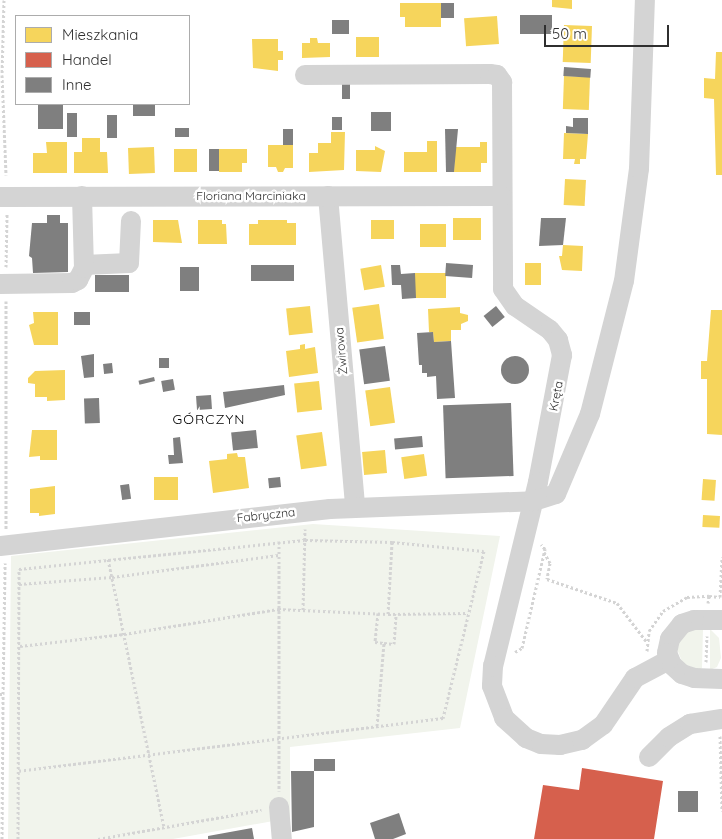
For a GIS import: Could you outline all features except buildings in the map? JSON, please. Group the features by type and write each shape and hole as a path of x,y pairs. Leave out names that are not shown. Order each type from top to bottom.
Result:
{"street":[{"path":"534,501 552,497 565,479 590,414 616,319 638,190 645,0"},
{"name":"Kręta","path":"305,75 497,75 503,92 503,289 514,306 550,330 558,340 562,355 534,501 492,676 495,698 511,727 541,744 560,745 582,740 603,725 635,678 669,660"},
{"path":"3,284 72,283 81,277 84,265 82,196"},
{"name":"Floriana Marciniaka","path":"4,202 82,196 502,196"},
{"name":"Żwirowa","path":"328,196 356,507"},
{"path":"84,265 130,263 131,221"},
{"name":"Fabryczna","path":"5,544 356,507 534,501"},
{"path":"712,620 694,620 678,627 668,644 669,660 677,670 688,677 714,675"},
{"path":"649,757 669,736 690,724 722,719"}],"path":[{"path":"4,0 2,75 6,175"},
{"path":"2,839 2,694 5,567 4,202"},
{"path":"98,839 164,826 281,822 278,738 278,541"},
{"path":"18,839 19,569 278,541 392,542 484,551 443,718 19,771"},
{"path":"539,541 550,563 547,579 617,603 647,641"},
{"path":"388,614 392,542"},
{"path":"508,655 522,648 544,552"},
{"path":"19,584 112,577 278,555"},
{"path":"645,658 647,641 655,619 671,604 687,597 720,597 722,557"},
{"path":"108,559 164,826"},
{"path":"709,596 714,675"},
{"path":"20,646 124,634 278,609 388,614 468,613"},
{"path":"378,613 375,642 394,644 396,614"},
{"path":"376,726 384,643"}],"shaded area":[{"path":"313,524 500,536 460,728 290,747 290,818 173,839 8,839 11,556"},
{"path":"703,629 702,668 700,670 683,664 677,649 679,641 689,630"},
{"path":"710,629 719,638 721,658 717,667 710,670"}],"district":[{"name":"GÓRCZYN","path":"209,419"}]}
